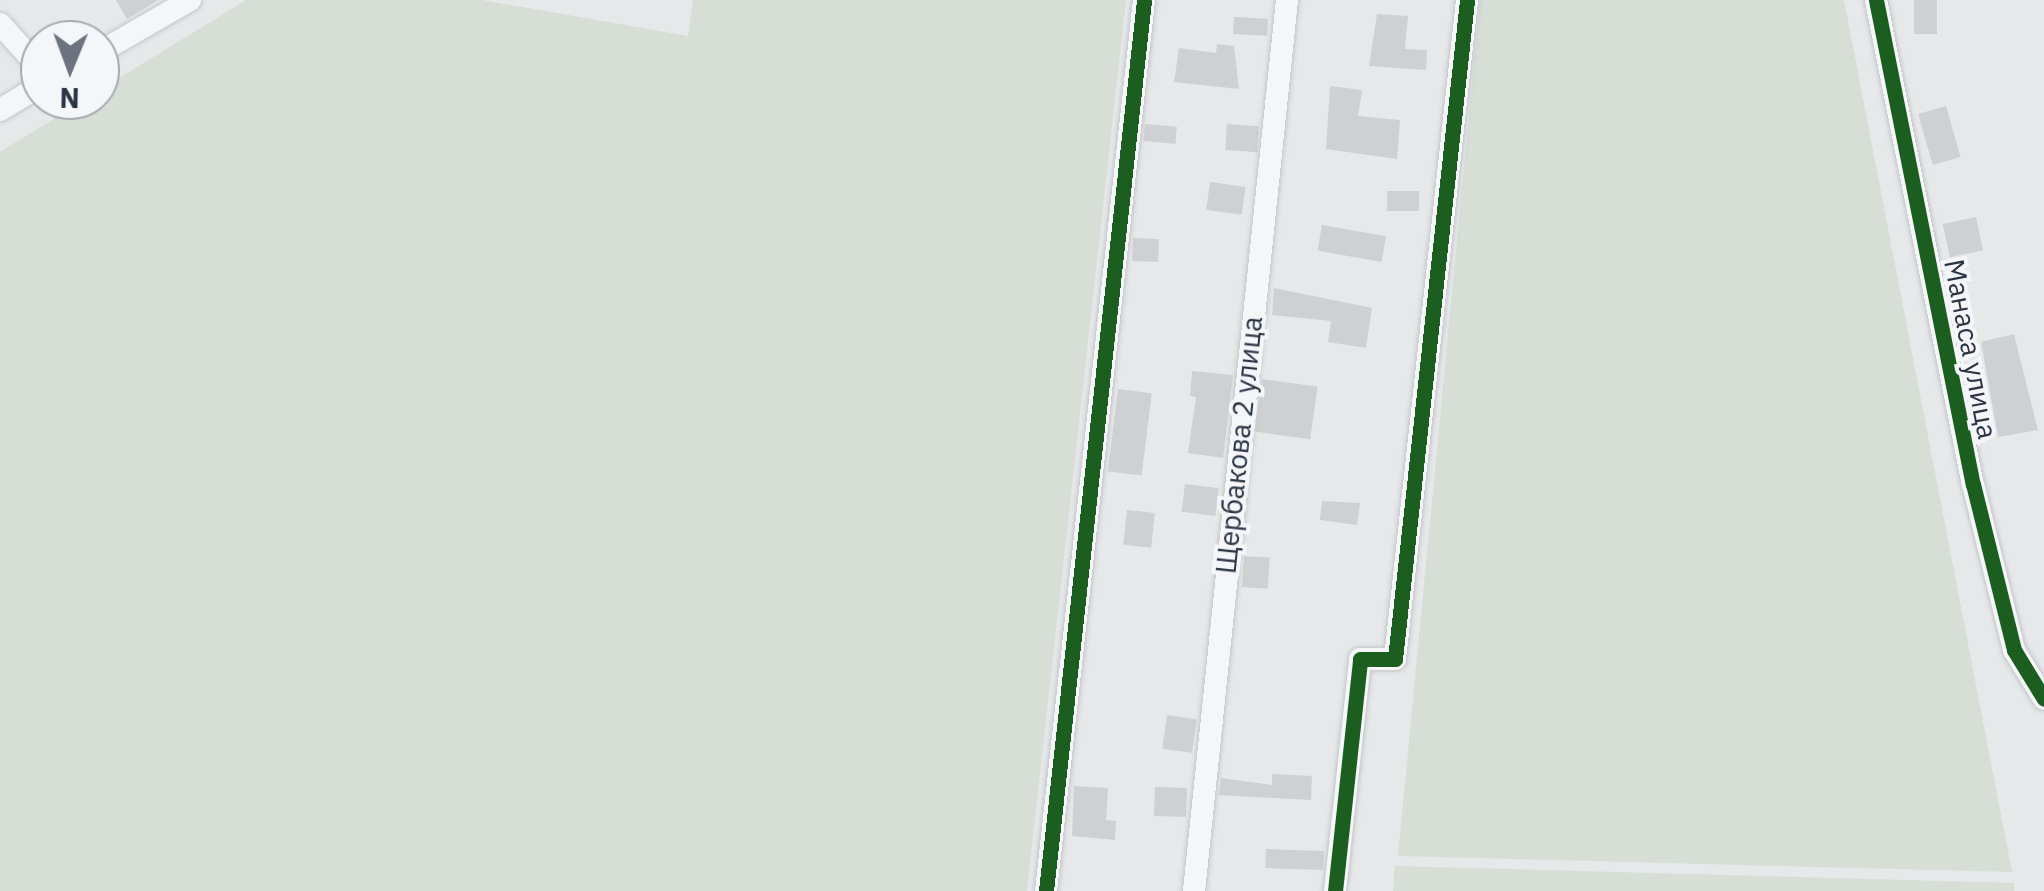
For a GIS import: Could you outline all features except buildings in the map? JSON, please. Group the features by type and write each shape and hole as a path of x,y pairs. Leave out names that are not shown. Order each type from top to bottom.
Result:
{"street":[{"path":"120,40 190,0"},
{"path":"1046,891 1144,0"},
{"name":"Щербакова 2 улица","path":"1194,891 1287,0"},
{"path":"1335,891 1360,659 1395,659 1467,0"},
{"name":"Манаса улица","path":"1876,0 1973,484 2014,650 2044,696"},
{"path":"0,24 20,46"}],"shaded area":[{"path":"246,0 482,0 688,36 693,0 1126,0 1027,891 0,891 0,152 52,120 120,120 120,78"},
{"path":"1480,0 1844,0 2012,872 1398,856"},
{"path":"1395,866 2014,883 2014,891 1393,891"}],"cycle path":[{"path":"1046,891 1144,0"},
{"path":"1335,891 1360,659 1395,659 1467,0"},
{"path":"1876,0 1973,484 2014,650 2044,699"}]}
